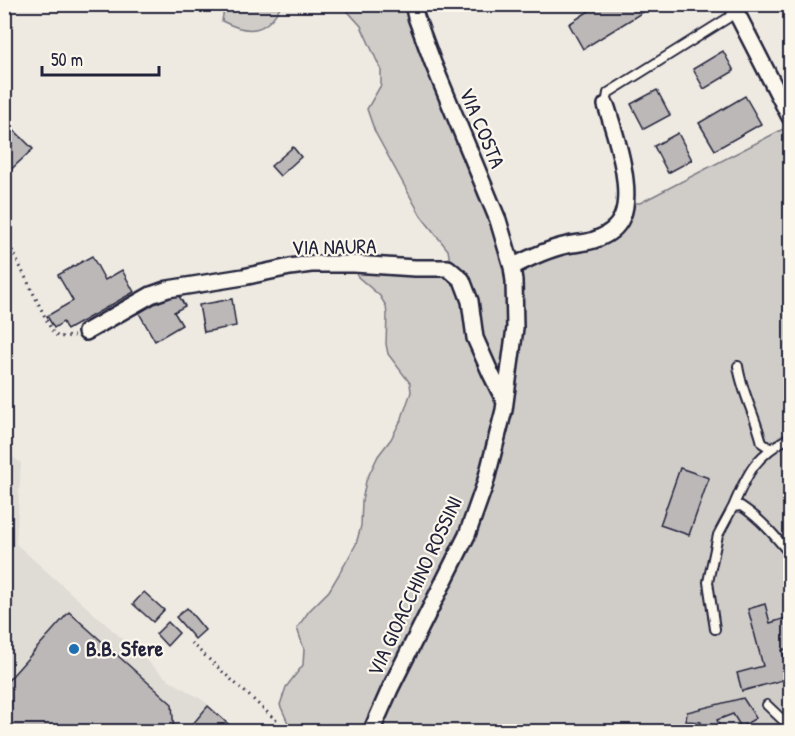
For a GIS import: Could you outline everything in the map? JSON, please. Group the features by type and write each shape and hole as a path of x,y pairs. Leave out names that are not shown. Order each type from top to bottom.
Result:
{"street":[{"name":"VIA COSTA","path":"413,4 433,63 498,220 512,267"},
{"path":"734,9 790,117"},
{"path":"512,267 549,250 594,240 610,233 621,220 624,212 625,191 622,156 606,105"},
{"name":"VIA NAURA","path":"86,332 151,295 168,289 290,267 311,264 354,264 448,268 462,280 470,301 475,338 504,400"},
{"name":"VIA GIOACCHINO ROSSINI","path":"371,732 467,535 485,484 504,410 515,328 512,267"}],"lane":[{"path":"606,105 608,93 734,9"},
{"path":"738,366 740,379 762,443 771,449"},
{"path":"715,629 708,582 718,535 746,476 763,454 790,437"},
{"path":"733,507 741,506 756,516 790,554"},
{"path":"767,705 790,728"}],"path":[{"path":"4,234 52,332 58,337 70,337 86,332"},
{"path":"191,644 289,732"}],"shaded area":[{"path":"226,4 281,5 270,21 256,29 249,29 222,21"},
{"path":"342,5 413,5 512,267 610,233 625,203 640,203 789,126 790,731 299,731 289,725 280,705 286,687 303,665 304,649 297,628 309,611 329,591 356,544 361,526 366,481 378,456 391,439 402,418 411,392 410,383 388,354 386,306 380,296 358,277 354,264 450,262 448,250 421,216 375,132 367,109 381,85 381,70 361,26"},
{"path":"4,451 21,463 16,544 166,678 204,701 237,731 5,731"}],"building":[{"path":"593,4 656,4 583,49 569,24 595,7"},
{"path":"723,51 734,71 704,89 693,69"},
{"path":"657,90 670,115 644,129 631,104"},
{"path":"745,96 761,124 715,150 699,123"},
{"path":"4,120 33,149 4,176"},
{"path":"678,133 692,160 668,173 654,146"},
{"path":"293,147 301,157 280,176 271,166"},
{"path":"92,256 105,280 122,270 134,292 67,330 63,322 54,328 47,316 73,301 58,275"},
{"path":"176,291 185,306 174,312 182,325 155,341 139,313"},
{"path":"232,299 236,326 204,332 199,305"},
{"path":"680,468 709,478 689,535 660,525"},
{"path":"144,592 164,610 153,622 133,604"},
{"path":"765,604 770,623 786,618 790,648 782,650 790,678 742,691 737,673 763,666 748,609"},
{"path":"187,608 205,630 195,639 176,617"},
{"name":"B.B. Sfere","path":"69,612 172,704 174,732 4,732 4,685"},
{"path":"168,622 179,633 167,646 156,634"},
{"path":"743,698 756,718 741,727 733,714 717,720 721,730 731,732 702,732 701,722 686,721 687,712"},
{"path":"208,706 236,731 186,732"}],"place":[{"name":"B.B. Sfere","path":"74,649"}]}
